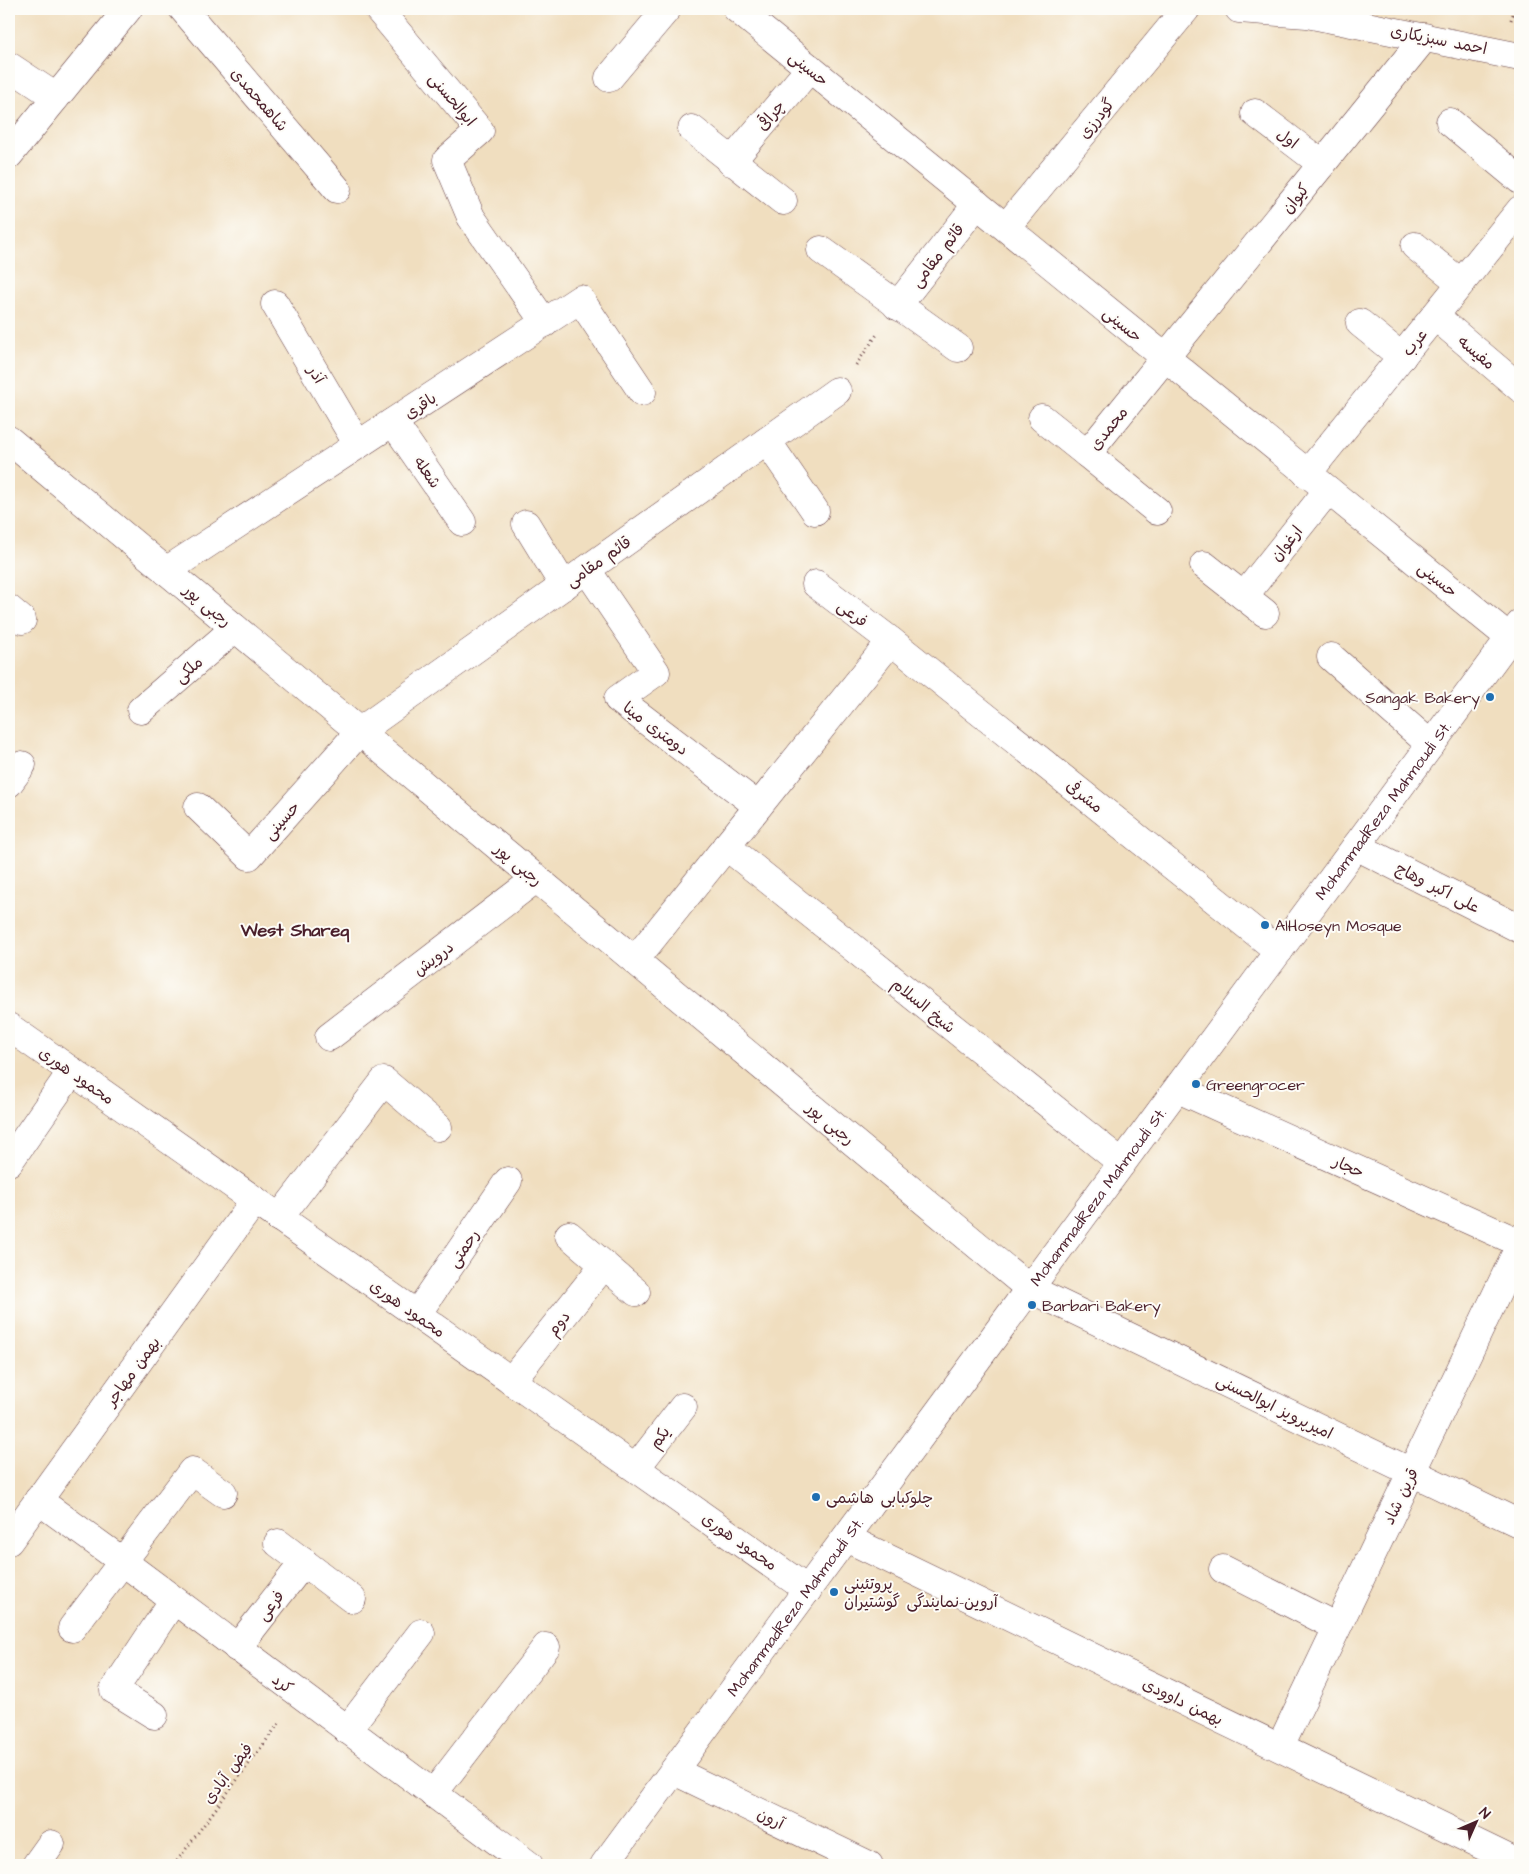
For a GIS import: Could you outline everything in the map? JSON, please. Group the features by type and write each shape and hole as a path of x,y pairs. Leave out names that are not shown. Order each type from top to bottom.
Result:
{"street":[{"path":"9,155 128,9"},
{"name":"شاهمحمدی","path":"183,9 337,189"},
{"name":"ابوالحسنی","path":"378,9 480,131 447,160 471,217 545,323"},
{"path":"609,78 667,9"},
{"name":"حسینی","path":"737,9 1318,482 1515,631"},
{"name":"گودرزی","path":"1006,227 1186,9"},
{"name":"احمد سبزیکاری","path":"1239,9 1308,11 1520,57"},
{"name":"کیوان","path":"1164,358 1425,37"},
{"path":"9,66 56,97"},
{"name":"چراقی","path":"731,162 810,68"},
{"name":"اول","path":"1255,113 1322,164"},
{"path":"1450,122 1520,180"},
{"path":"692,130 783,201"},
{"name":"قائم مقامی","path":"898,306 977,204"},
{"name":"عرب","path":"1318,482 1402,357 1520,210"},
{"path":"1415,246 1461,284"},
{"path":"821,250 958,348"},
{"name":"باقری","path":"166,571 580,299 642,392"},
{"name":"آذر","path":"275,304 358,445"},
{"name":"مفیسه","path":"1435,316 1520,388"},
{"path":"1360,323 1402,357"},
{"name":"محمدی","path":"1042,418 1087,454 1164,358"},
{"name":"قائم مقامی","path":"360,731 837,391"},
{"name":"شعله","path":"394,422 462,522"},
{"name":"رجبی پور","path":"9,440 1030,1289"},
{"path":"767,441 816,511"},
{"path":"1087,454 1157,511"},
{"name":"ارغوان","path":"1244,596 1318,482"},
{"path":"526,524 564,586"},
{"path":"1204,565 1265,613"},
{"name":"دومتری مینا","path":"587,570 656,672 618,699 758,806"},
{"name":"فرعی","path":"816,584 890,642"},
{"name":"ملکی","path":"141,710 235,628"},
{"name":"MohammadReza Mahmoudi St.","path":"604,1865 1515,631"},
{"path":"635,960 890,642"},
{"name":"مشرفی","path":"890,642 1279,951"},
{"path":"1331,658 1431,745"},
{"name":"حسینی","path":"198,807 249,856 360,731"},
{"name":"شیخ السلام","path":"726,846 1122,1163"},
{"name":"علی اکبر وهاج","path":"1356,846 1520,929"},
{"name":"درویش","path":"329,1037 537,878"},
{"name":"محمود هوری","path":"9,1027 808,1590"},
{"path":"9,1162 72,1072"},
{"path":"280,1218 384,1081 438,1126"},
{"name":"حجار","path":"1178,1089 1520,1244"},
{"name":"رحمتی","path":"418,1314 508,1181"},
{"name":"بهمن مهاجر","path":"9,1541 255,1200"},
{"path":"569,1235 636,1292"},
{"name":"قرین شاد","path":"1280,1748 1520,1244"},
{"name":"دوم","path":"511,1381 604,1265"},
{"name":"امیرپرویز ابوالحسنی","path":"1030,1289 1520,1524"},
{"name":"یکم","path":"636,1468 683,1406"},
{"path":"72,1628 122,1560 192,1471 223,1493"},
{"name":"کرد","path":"38,1500 122,1560 300,1696 529,1865"},
{"name":"بهمن داوودی","path":"846,1538 1280,1748 1503,1861"},
{"path":"278,1543 352,1599"},
{"name":"فرعی","path":"237,1648 304,1562"},
{"path":"1223,1569 1337,1627"},
{"path":"154,1715 114,1690 173,1600"},
{"path":"347,1730 422,1633"},
{"path":"434,1794 546,1647"},
{"name":"آرون","path":"674,1771 869,1865"}],"path":[{"path":"837,391 898,306"},
{"name":"فیض آبادی","path":"174,1865 300,1696"}],"place":[{"name":"Sangak Bakery","path":"1490,697"},
{"name":"AlHoseyn Mosque","path":"1265,925"},
{"name":"Greengrocer","path":"1196,1084"},
{"name":"Barbari Bakery","path":"1032,1305"},
{"name":"چلوکبابی هاشمی","path":"816,1497"},
{"name":"پروتئینی آروین-نمایندگی گوشتیران","path":"834,1592"}],"district":[{"name":"West Shareq","path":"295,930"}]}
